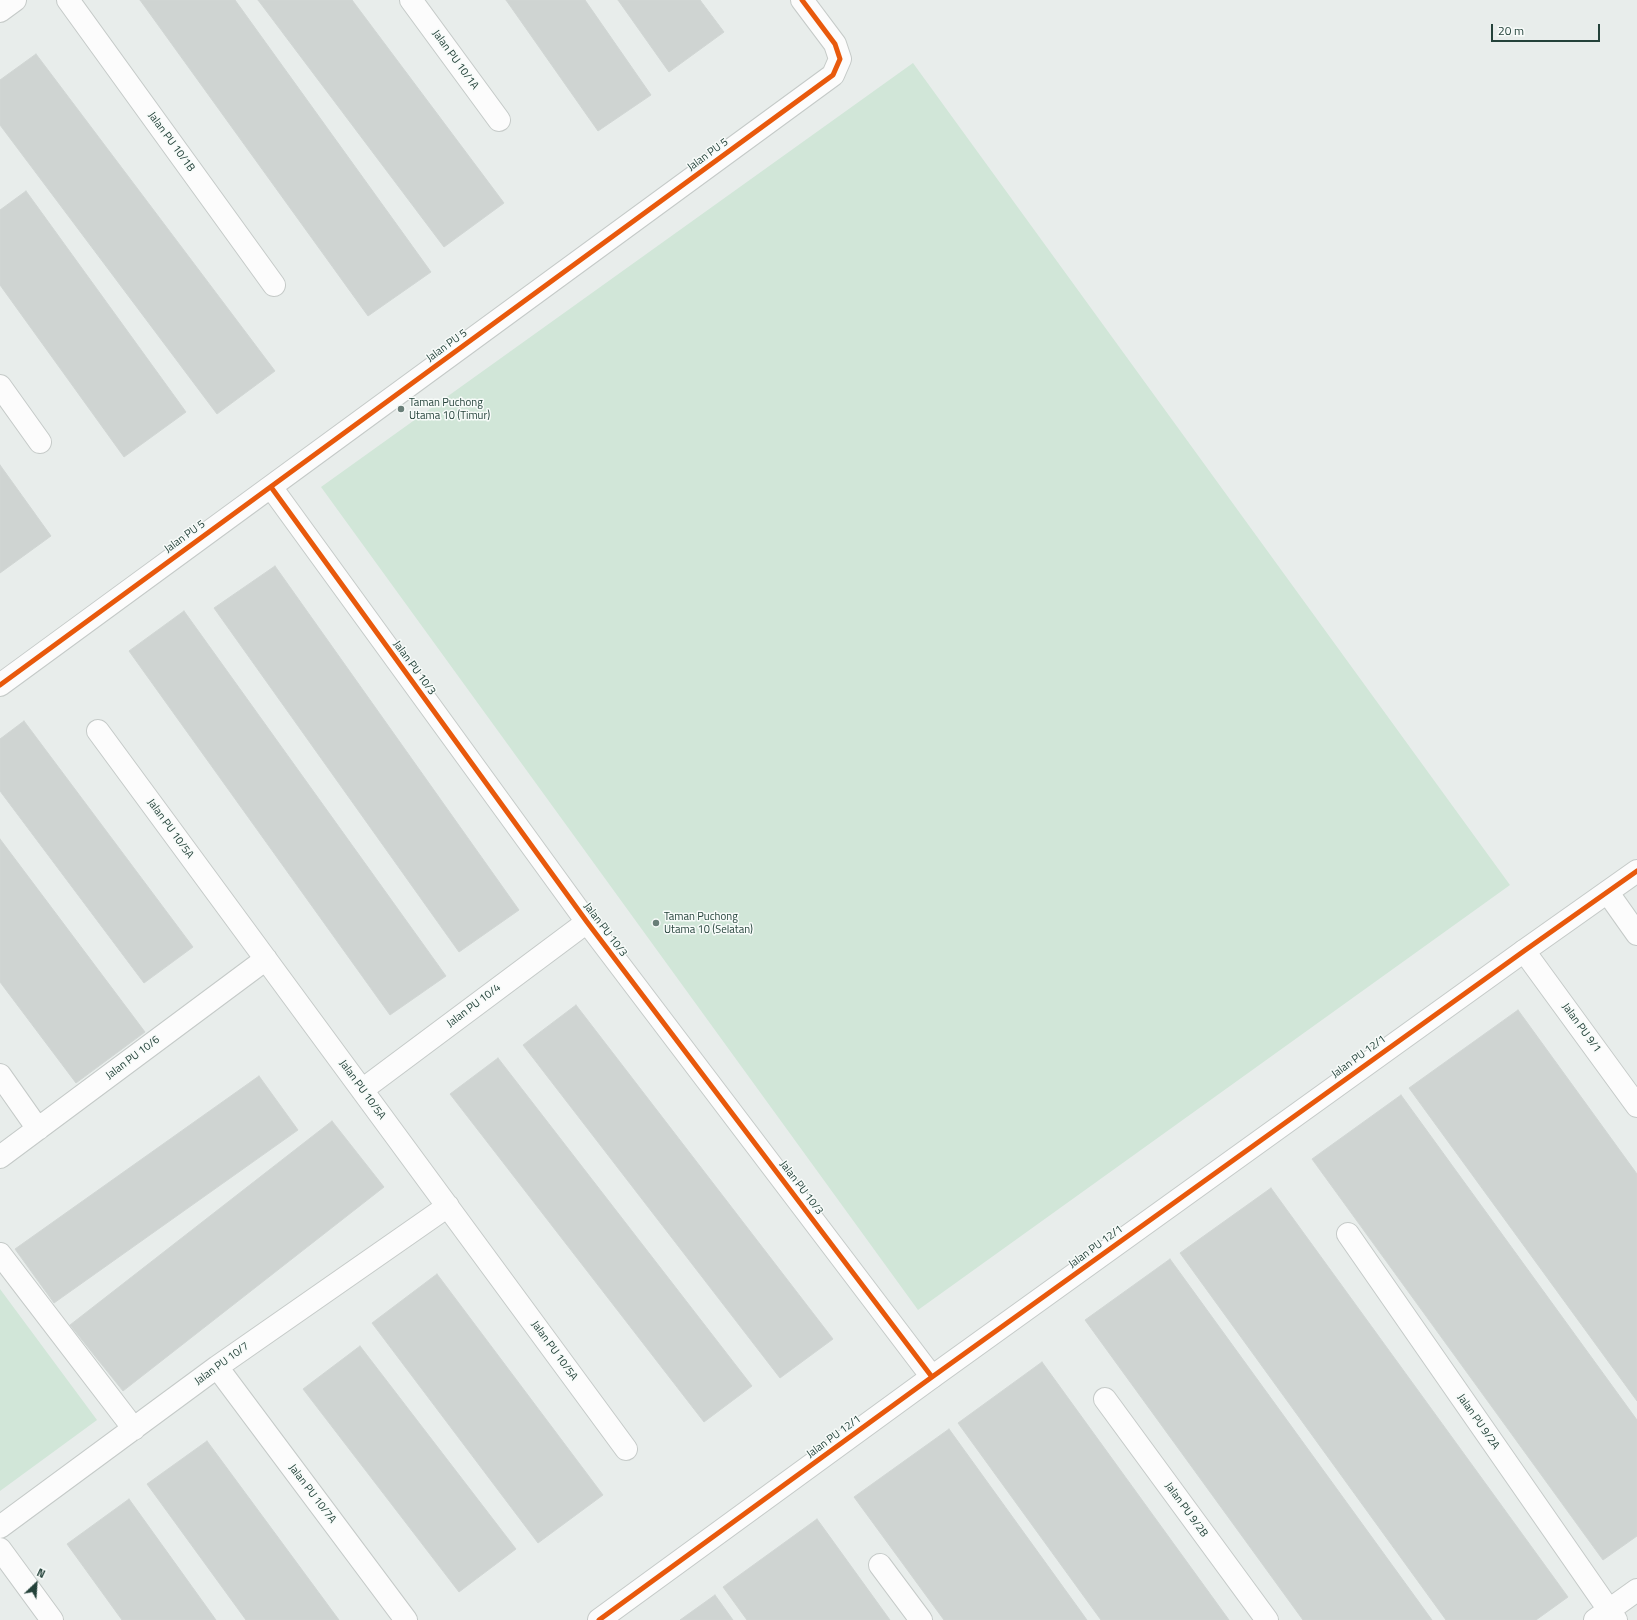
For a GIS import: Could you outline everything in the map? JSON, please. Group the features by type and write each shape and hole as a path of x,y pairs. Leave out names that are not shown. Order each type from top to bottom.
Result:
{"street":[{"path":"0,11 16,0"},
{"name":"Jalan PU 10/1B","path":"68,0 274,285"},
{"name":"Jalan PU 10/1A","path":"411,0 499,120"},
{"name":"Jalan PU 5","path":"0,685 833,76 840,59 835,44 802,0"},
{"path":"0,386 40,442"},
{"name":"Jalan PU 10/3","path":"271,487 587,922 932,1377"},
{"name":"Jalan PU 10/5A","path":"98,731 626,1449"},
{"name":"Jalan PU 12/1","path":"599,1620 932,1377 1524,950 1608,893 1637,871"},
{"path":"1608,893 1637,934"},
{"name":"Jalan PU 10/4","path":"362,1090 587,922"},
{"name":"Jalan PU 9/1","path":"1524,950 1637,1106"},
{"name":"Jalan PU 10/6","path":"0,1157 266,959"},
{"path":"0,1075 38,1129"},
{"name":"Jalan PU 10/7","path":"0,1526 134,1430 217,1367 448,1206"},
{"name":"Jalan PU 9/2A","path":"1348,1234 1606,1617"},
{"path":"0,1254 134,1430"},
{"name":"Jalan PU 10/7A","path":"217,1367 406,1620"},
{"name":"Jalan PU 9/2B","path":"1105,1399 1267,1620"},
{"path":"0,1550 52,1620"},
{"path":"880,1565 921,1620"},
{"path":"1606,1617 1637,1590"}],"green space":[{"path":"913,63 1510,885 918,1310 321,487"},
{"path":"0,1289 97,1420 0,1491"}],"building":[{"path":"140,0 235,0 431,272 368,316"},
{"path":"258,0 352,0 504,203 444,247"},
{"path":"506,0 585,0 651,95 598,131"},
{"path":"618,0 700,0 724,32 669,72"},
{"path":"36,54 275,371 217,414 0,125 0,80"},
{"path":"26,191 186,412 124,457 0,285 0,210"},
{"path":"0,465 51,536 0,573"},
{"path":"275,566 519,910 459,952 214,608"},
{"path":"184,611 446,976 390,1015 129,651"},
{"path":"24,721 193,947 144,983 0,791 0,739"},
{"path":"0,839 145,1032 76,1083 0,982"},
{"path":"576,1005 833,1339 780,1378 523,1045"},
{"path":"1518,1010 1637,1174 1637,1401 1409,1088"},
{"path":"498,1058 752,1386 704,1422 450,1094"},
{"path":"259,1076 298,1130 54,1303 15,1249"},
{"path":"1401,1095 1637,1420 1637,1536 1603,1560 1312,1159"},
{"path":"332,1121 384,1187 123,1391 70,1325"},
{"path":"1271,1188 1568,1597 1536,1620 1446,1620 1180,1253"},
{"path":"1170,1259 1432,1620 1303,1620 1085,1320"},
{"path":"437,1274 603,1495 538,1543 372,1323"},
{"path":"360,1346 516,1549 459,1592 303,1389"},
{"path":"1042,1362 1229,1620 1101,1620 958,1423"},
{"path":"949,1429 1087,1620 944,1620 854,1497"},
{"path":"207,1441 339,1620 246,1620 147,1484"},
{"path":"129,1499 216,1620 122,1620 67,1544"},
{"path":"817,1519 890,1620 747,1620 723,1587"},
{"path":"715,1595 733,1620 680,1620"}],"cycle path":[{"path":"0,685 833,75 840,59 835,44 802,0"},
{"path":"271,487 587,922 932,1377"},
{"path":"599,1620 932,1377 1637,871"}],"place":[{"name":"Taman Puchong Utama 10 (Timur)","path":"401,409"},
{"name":"Taman Puchong Utama 10 (Selatan)","path":"656,923"}]}
